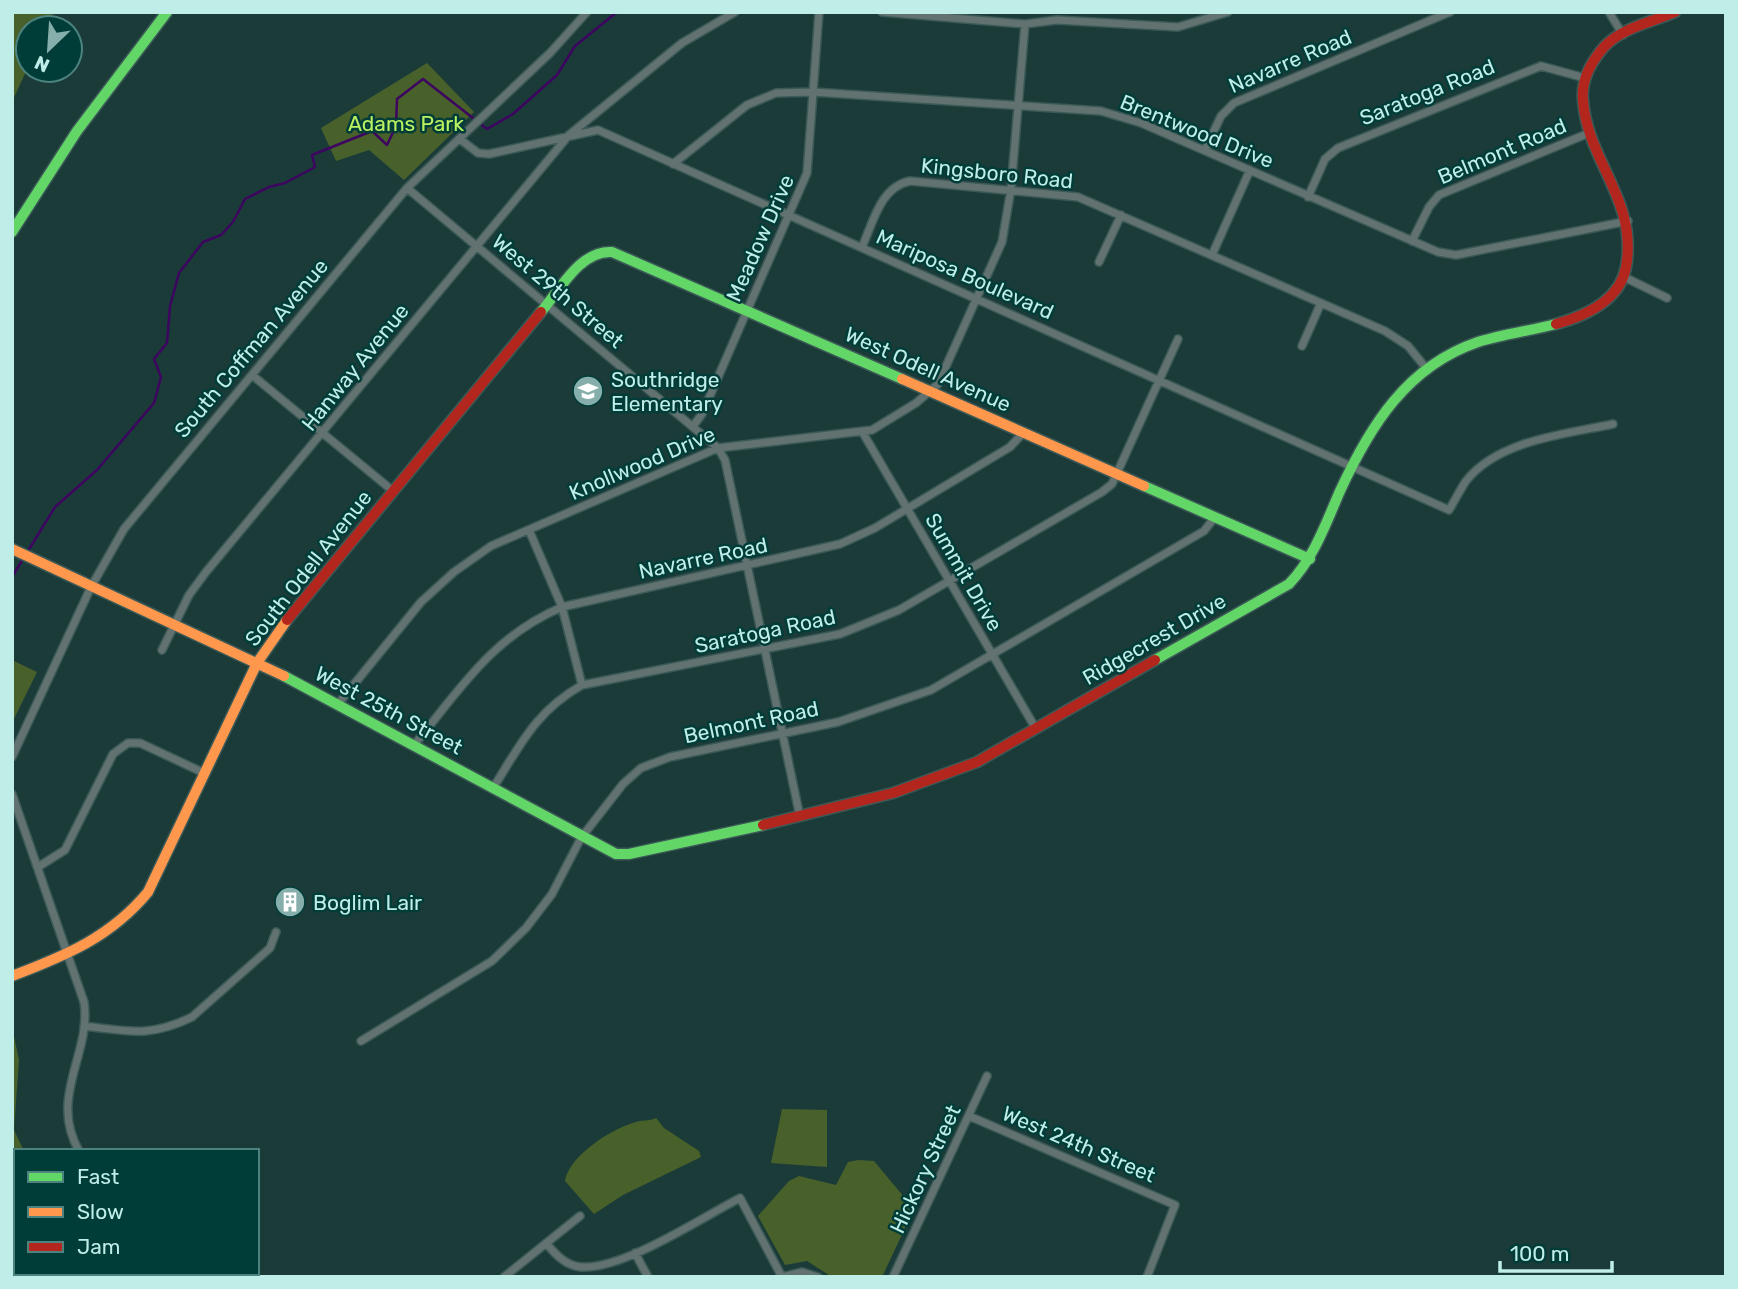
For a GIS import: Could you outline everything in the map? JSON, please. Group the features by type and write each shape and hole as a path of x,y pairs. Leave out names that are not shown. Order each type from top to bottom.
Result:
{"street":[{"path":"12,232 77,131 167,12"},
{"name":"South Coffman Avenue","path":"12,757 91,587 124,529 407,188 550,53 587,12"},
{"path":"569,135 682,43 735,12"},
{"name":"Meadow Drive","path":"694,425 702,415 807,173 819,12"},
{"path":"882,12 964,15 1025,24 1059,16 1178,27 1228,12"},
{"name":"Navarre Road","path":"1205,150 1221,116 1234,103 1450,12"},
{"path":"1609,12 1623,34"},
{"name":"Ridgecrest Drive","path":"581,838 606,851 629,854 878,800 924,786 977,762 1289,584 1310,559 1351,467 1392,399 1426,368 1471,344 1593,312 1610,298 1624,277 1632,250 1629,221 1582,111 1585,78 1604,46 1623,34 1675,12"},
{"name":"Knollwood Drive","path":"338,704 438,585 471,559 529,530 718,448 863,433 883,423 938,384 1002,242 1011,189 1025,24"},
{"name":"Saratoga Road","path":"1308,197 1325,159 1338,148 1541,66 1585,78"},
{"name":"Brentwood Drive","path":"673,164 747,105 776,93 813,92 1017,104 1121,115 1438,253 1456,255 1629,221"},
{"name":"Mariposa Boulevard","path":"461,139 478,153 489,154 598,130 1449,510 1467,480 1491,458 1540,440 1613,424"},
{"name":"Belmont Road","path":"1412,241 1429,207 1439,195 1589,132"},
{"name":"Hanway Avenue","path":"174,625 189,595 206,572 569,135"},
{"path":"1212,255 1250,170"},
{"name":"Kingsboro Road","path":"862,247 886,194 901,183 1067,195 1121,215 1396,337 1426,368"},
{"name":"West 29th Street","path":"407,188 694,425 718,448 725,460 800,817"},
{"path":"1099,262 1121,215"},
{"name":"West Odell Avenue","path":"547,305 587,257 598,251 612,251 1310,559"},
{"path":"1624,277 1667,298"},
{"path":"1302,346 1321,303"},
{"name":"South Odell Avenue","path":"12,976 68,954 105,935 129,918 148,892 257,663 274,636 547,305"},
{"name":"Saratoga Road","path":"493,788 539,717 556,700 582,685 840,634 899,610 1102,492 1112,484 1178,339"},
{"path":"252,375 393,491"},
{"name":"Navarre Road","path":"414,745 496,647 519,629 562,607 840,544 875,528 1010,447 1024,432"},
{"name":"Summit Drive","path":"863,433 1036,729"},
{"name":"Belmont Road","path":"361,1041 492,961 526,928 552,894 581,838 623,784 641,768 670,757 838,722 931,691 1204,531 1215,517"},
{"path":"529,530 562,607 582,685"},
{"name":"West 25th Street","path":"13,550 257,663 338,704 581,838"},
{"path":"162,650 174,625"},
{"path":"38,867 65,850 113,754 128,743 140,743 204,773"},
{"path":"12,794 84,1002 84,1026 67,1101 69,1122 78,1149"},
{"path":"84,1026 150,1033 178,1024 192,1017 270,948 276,932"},
{"name":"Hickory Street","path":"893,1277 988,1076"},
{"name":"West 24th Street","path":"969,1116 1175,1205 1147,1277"},
{"path":"546,1243 566,1262 579,1267 604,1265 635,1253 740,1198 782,1277 802,1272 818,1277"},
{"path":"504,1277 580,1216"},
{"path":"635,1253 648,1277"}],"green space":[{"path":"12,12 54,12 14,14 14,84 20,84 12,102"},
{"name":"Adams Park","path":"427,63 474,112 404,180 369,150 336,161 321,128"},
{"path":"12,660 37,672 12,723"},
{"path":"12,1027 19,1060 14,1130 23,1149 14,1149 12,1240"},
{"path":"782,1109 827,1110 827,1167 771,1163"},
{"path":"656,1118 664,1128 699,1151 701,1157 623,1195 594,1214 565,1181 568,1171 584,1152 606,1135 630,1124"},
{"path":"874,1161 914,1209 882,1277 832,1277 807,1261 785,1265 758,1216 789,1181 799,1176 836,1185 848,1162"}],"waterway":[{"path":"12,577 55,507 97,470 154,403 161,377 154,359 167,343 170,306 179,273 203,242 221,235 233,222 245,199 315,167 312,155 372,131 387,145 396,126 397,99 423,79 487,129 513,114 557,75 575,46 617,12"}],"traffic: fast":[{"path":"12,232 77,131 167,12"},
{"path":"541,312 580,264 590,257 612,252 902,379"},
{"path":"1155,660 1289,584 1312,552 1352,467 1378,422 1411,383 1431,366 1478,342 1556,324"},
{"path":"1144,486 1310,559"},
{"path":"284,676 616,854 629,854 763,825"}],"traffic: slow":[{"path":"902,379 1144,486"},
{"path":"12,549 284,676"},
{"path":"12,976 50,961 103,933 134,908 148,892 257,663 287,620"}],"traffic: jam":[{"path":"1556,324 1589,311 1609,298 1617,289 1626,267 1628,243 1625,221 1586,122 1583,93 1588,72 1611,40 1637,26 1675,12"},
{"path":"287,620 541,312"},
{"path":"763,825 893,793 977,762 1155,660"}],"place":[{"name":"Southridge Elementary","path":"588,391"},
{"name":"Boglim Lair","path":"290,902"}]}
